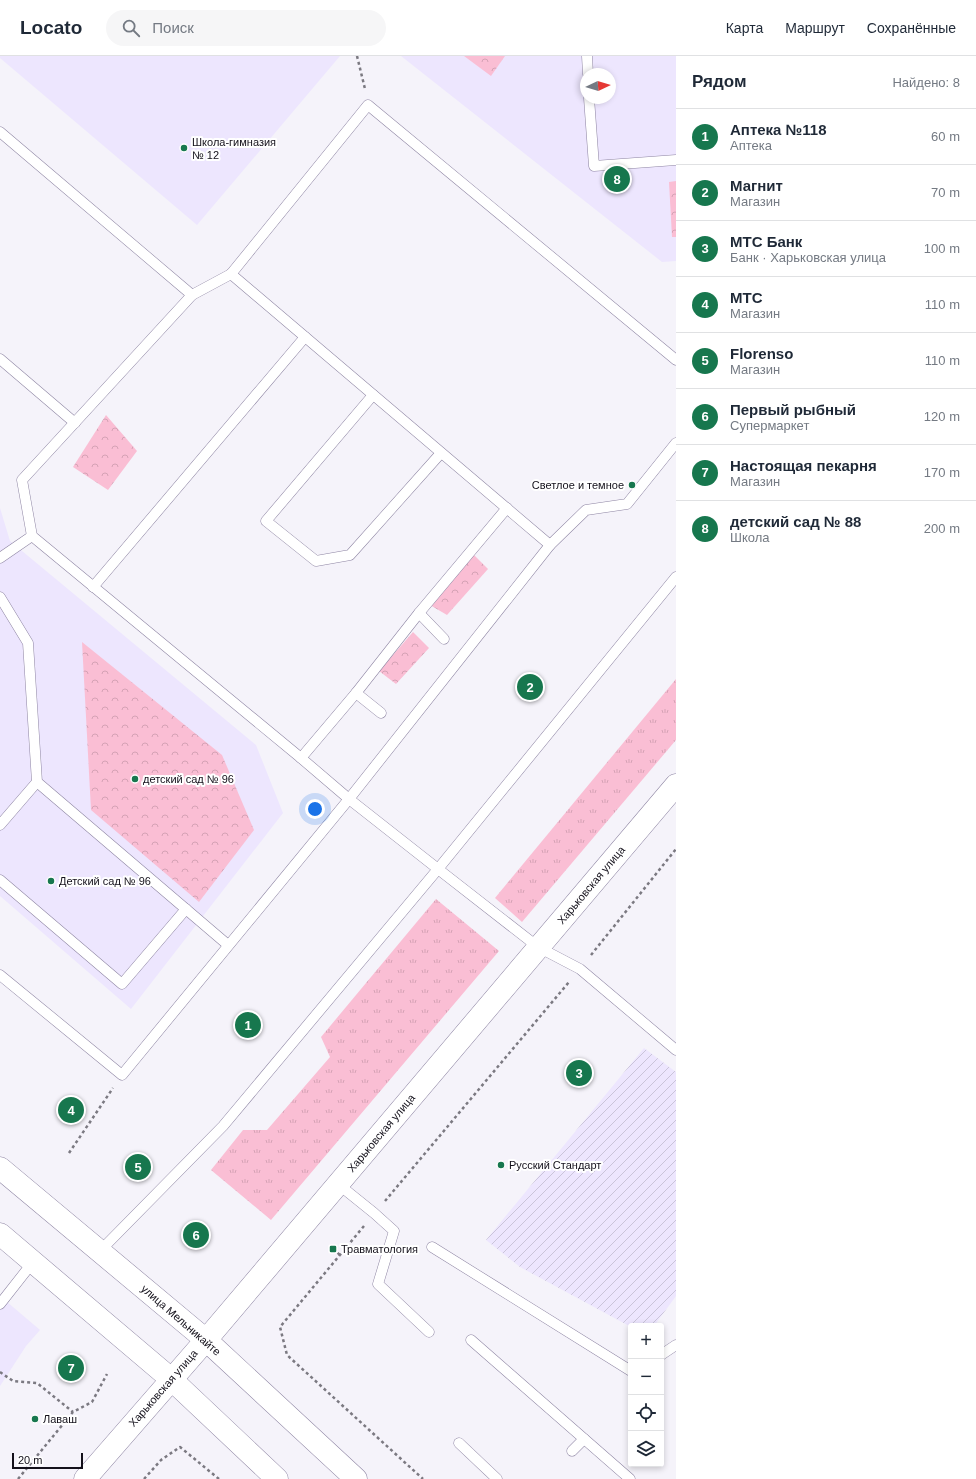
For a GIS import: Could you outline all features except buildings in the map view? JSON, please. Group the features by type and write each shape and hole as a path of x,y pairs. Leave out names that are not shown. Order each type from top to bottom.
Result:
{"street":[{"name":"Харьковская улица","path":"85,1479 206,1340 676,784"},
{"name":"улица Мельникайте","path":"0,1168 206,1340 356,1479"},
{"path":"0,1234 171,1380 277,1479"}],"lane":[{"path":"587,56 588,68"},
{"path":"590,104 594,166 676,160"},
{"path":"676,360 368,105 231,274 192,295 22,480 32,536 302,758 349,799 538,947 580,969 676,1050"},
{"path":"0,132 192,295"},
{"path":"231,274 550,545"},
{"path":"93,587 305,337"},
{"path":"0,359 75,423"},
{"path":"373,395 266,521 316,561 350,555 442,453"},
{"path":"0,975 122,1074 349,799 550,545 586,510 628,504 676,443"},
{"path":"302,758 506,508"},
{"path":"0,558 32,536"},
{"path":"100,1251 223,1126 438,869 676,577"},
{"path":"0,597 28,643 36,782 0,825"},
{"path":"419,613 444,639"},
{"path":"356,693 381,713"},
{"path":"36,782 228,945"},
{"path":"0,880 122,984 186,909"},
{"path":"338,1184 394,1231 378,1284 430,1332"},
{"path":"432,1247 628,1370"},
{"path":"0,1304 33,1262"},
{"path":"471,1340 630,1479"},
{"path":"664,1353 676,1345"},
{"path":"572,1451 584,1438"},
{"path":"460,1443 497,1479"}],"path":[{"path":"357,56 368,105"},
{"path":"423,1479 287,1355 280,1327 580,969 676,848"},
{"path":"69,1153 122,1074"},
{"path":"333,1249 340,1255"},
{"path":"0,1372 13,1381 37,1383 74,1412"},
{"path":"18,1479 74,1412 92,1402 107,1374"},
{"path":"144,1479 161,1460 180,1447 219,1479"},
{"path":"147,1479 148,1474"}],"shaded area":[{"name":"Школа-гимназия № 12","path":"0,56 340,56 197,225 0,58"},
{"path":"401,56 676,56 676,261 662,262"},
{"name":"детский сад № 96","path":"0,508 10,541 256,745 283,813 131,1009 0,896"},
{"path":"644,1048 676,1072 676,1296 656,1323 628,1323 628,1325 520,1267 486,1240"},
{"path":"0,1296 40,1330 26,1346 0,1386"}],"green space":[{"path":"464,56 505,56 491,76"},
{"path":"676,181 676,237 672,237 669,182"},
{"path":"106,415 137,451 108,490 73,467"},
{"path":"474,555 488,569 447,615 430,605"},
{"path":"413,632 429,648 396,684 379,671"},
{"path":"82,642 222,755 254,830 199,902 91,810"},
{"path":"676,679 676,740 522,922 495,898"},
{"path":"436,899 499,951 271,1220 211,1170 243,1130 267,1130 330,1057 321,1037"}],"place":[{"name":"Школа-гимназия № 12","path":"184,148"},
{"name":"детский сад № 88","path":"617,179"},
{"name":"Светлое и темное","path":"632,485"},
{"name":"Магнит","path":"530,687"},
{"name":"детский сад № 96","path":"135,779"},
{"name":"Детский сад № 96","path":"51,881"},
{"name":"Аптека №118","path":"248,1025"},
{"name":"МТС Банк","path":"579,1073"},
{"name":"МТС","path":"71,1110"},
{"name":"Русский Стандарт","path":"501,1165"},
{"name":"Florenso","path":"138,1167"},
{"name":"Первый рыбный","path":"196,1235"},
{"name":"Травматология","path":"333,1249"},
{"name":"Настоящая пекарня","path":"71,1368"},
{"name":"Лаваш","path":"35,1419"}]}
